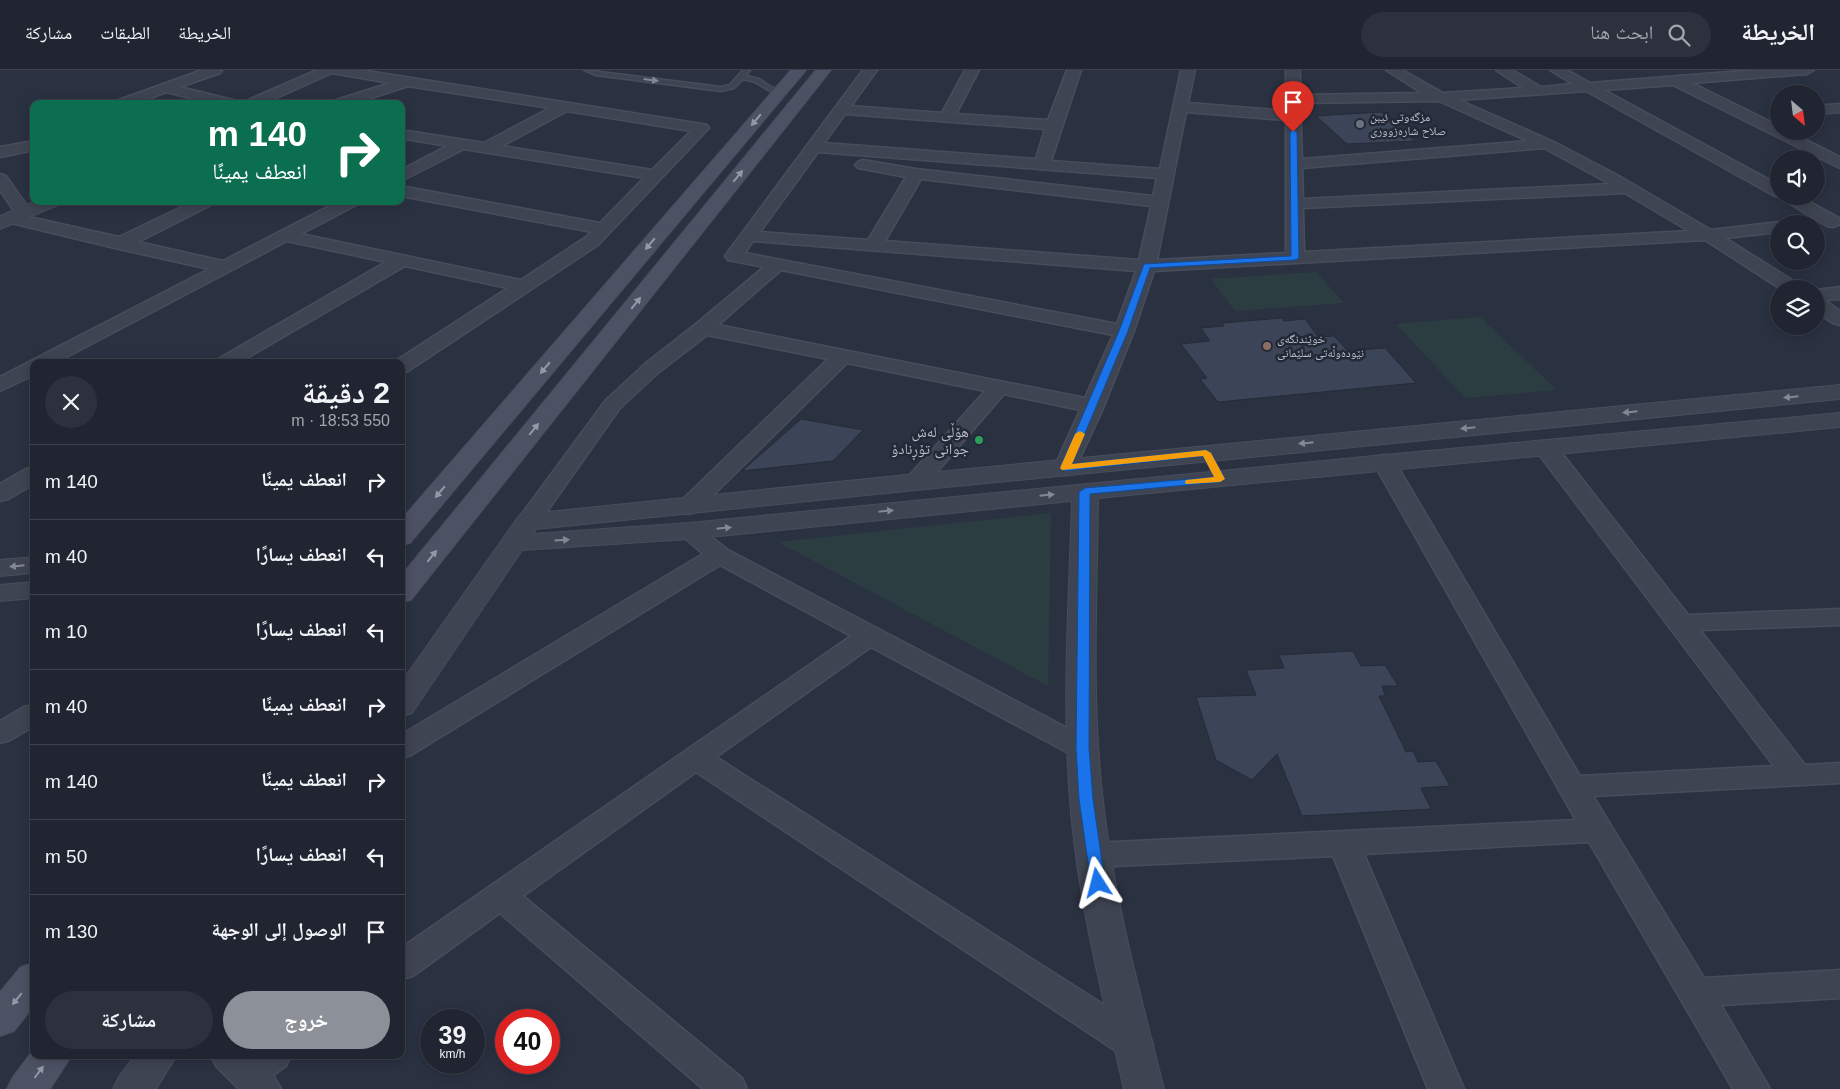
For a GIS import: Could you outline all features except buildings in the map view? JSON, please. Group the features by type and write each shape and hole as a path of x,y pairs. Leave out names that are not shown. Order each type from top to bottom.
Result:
{"main road":[{"path":"405,532 798,70"},
{"path":"405,589 824,70"},
{"path":"0,1020 30,983"},
{"path":"26,1089 49,1059"}],"street":[{"path":"132,100 215,70"},
{"path":"260,100 328,70"},
{"path":"336,70 702,128 654,175 592,241 405,364"},
{"path":"870,70 842,110 820,147 734,256 1124,331"},
{"path":"947,118 972,70"},
{"path":"1042,164 1074,70"},
{"path":"1144,1089 1135,1044 1109,943 1093,854 1082,748 1075,480 1092,406 1124,331 1147,266 1188,70"},
{"path":"1293,70 1295,258"},
{"path":"1392,70 1440,97 1546,144 1708,235 1780,280"},
{"path":"1503,70 1538,92"},
{"path":"1557,70 1770,187"},
{"path":"1656,70 1813,150"},
{"path":"1293,98 1440,97 1538,92 1807,70"},
{"path":"350,100 405,82"},
{"path":"166,88 216,100"},
{"path":"486,148 563,107"},
{"path":"1180,108 1293,116"},
{"path":"1825,109 1840,108"},
{"path":"842,110 1054,125"},
{"path":"1746,116 1770,114"},
{"path":"405,135 654,175"},
{"path":"405,174 462,144"},
{"path":"1294,164 1546,144"},
{"path":"0,152 30,146"},
{"path":"820,147 1166,174"},
{"path":"820,147 825,158 916,174 1161,202"},
{"path":"1825,155 1840,154"},
{"path":"1825,156 1840,164"},
{"path":"873,246 916,174"},
{"path":"0,179 11,215"},
{"path":"1294,204 1627,188"},
{"path":"405,192 605,229"},
{"path":"11,215 40,205"},
{"path":"119,244 199,205"},
{"path":"51,359 344,205"},
{"path":"1805,205 1837,221"},
{"path":"11,215 119,244 225,267"},
{"path":"749,236 1147,266 1708,235 1770,228"},
{"path":"286,236 524,286"},
{"path":"232,359 403,260"},
{"path":"405,700 521,532 613,404 652,368 703,328 778,264"},
{"path":"1825,295 1840,293"},
{"path":"1825,309 1840,319"},
{"path":"703,328 1092,406"},
{"path":"688,519 842,357"},
{"path":"0,385 30,370"},
{"path":"916,482 999,388"},
{"path":"521,532 688,519 1075,480 1206,453 1840,392"},
{"path":"688,519 916,482 1220,479 1840,420"},
{"path":"1546,448 1797,775"},
{"path":"1206,453 1220,479"},
{"path":"1384,462 1572,787 1752,1089"},
{"path":"0,494 30,476"},
{"path":"688,519 719,555 868,636 1082,748"},
{"path":"405,746 719,555"},
{"path":"0,568 30,564"},
{"path":"0,594 30,590"},
{"path":"1680,623 1840,617"},
{"path":"405,963 868,636"},
{"path":"0,733 30,716"},
{"path":"696,758 1135,1044"},
{"path":"1572,787 1840,773"},
{"path":"1093,854 1344,844 1598,830"},
{"path":"1344,844 1446,1089"},
{"path":"501,896 729,1089"},
{"path":"1694,993 1840,984"},
{"path":"133,1089 154,1059"}],"lane":[{"path":"587,70 595,73 721,89 732,87 747,70"},
{"path":"742,76 757,80 778,94"}],"shaded area":[{"path":"1316,272 1344,303 1235,311 1211,279"},
{"path":"1480,317 1557,390 1465,398 1396,324"},
{"path":"1051,513 1048,686 778,542"}],"slow traffic":[{"path":"1080,434 1065,468 1206,453 1220,479 1190,482"}],"place":[{"name":"مزگەوتی ئیبن صلاح شارەزووری","path":"1360,124"},
{"name":"خوێندنگەی نێوده‌وڵه‌تی سلێمانی","path":"1267,346"},
{"name":"ھۆڵی لەش جوانی تۆڕنادۆ","path":"979,440"}],"route":[{"path":"1098,883 1086,799 1082,748 1081,705 1085,492 1220,479 1206,453 1065,468 1124,331 1147,266 1295,258 1293,132"}]}
